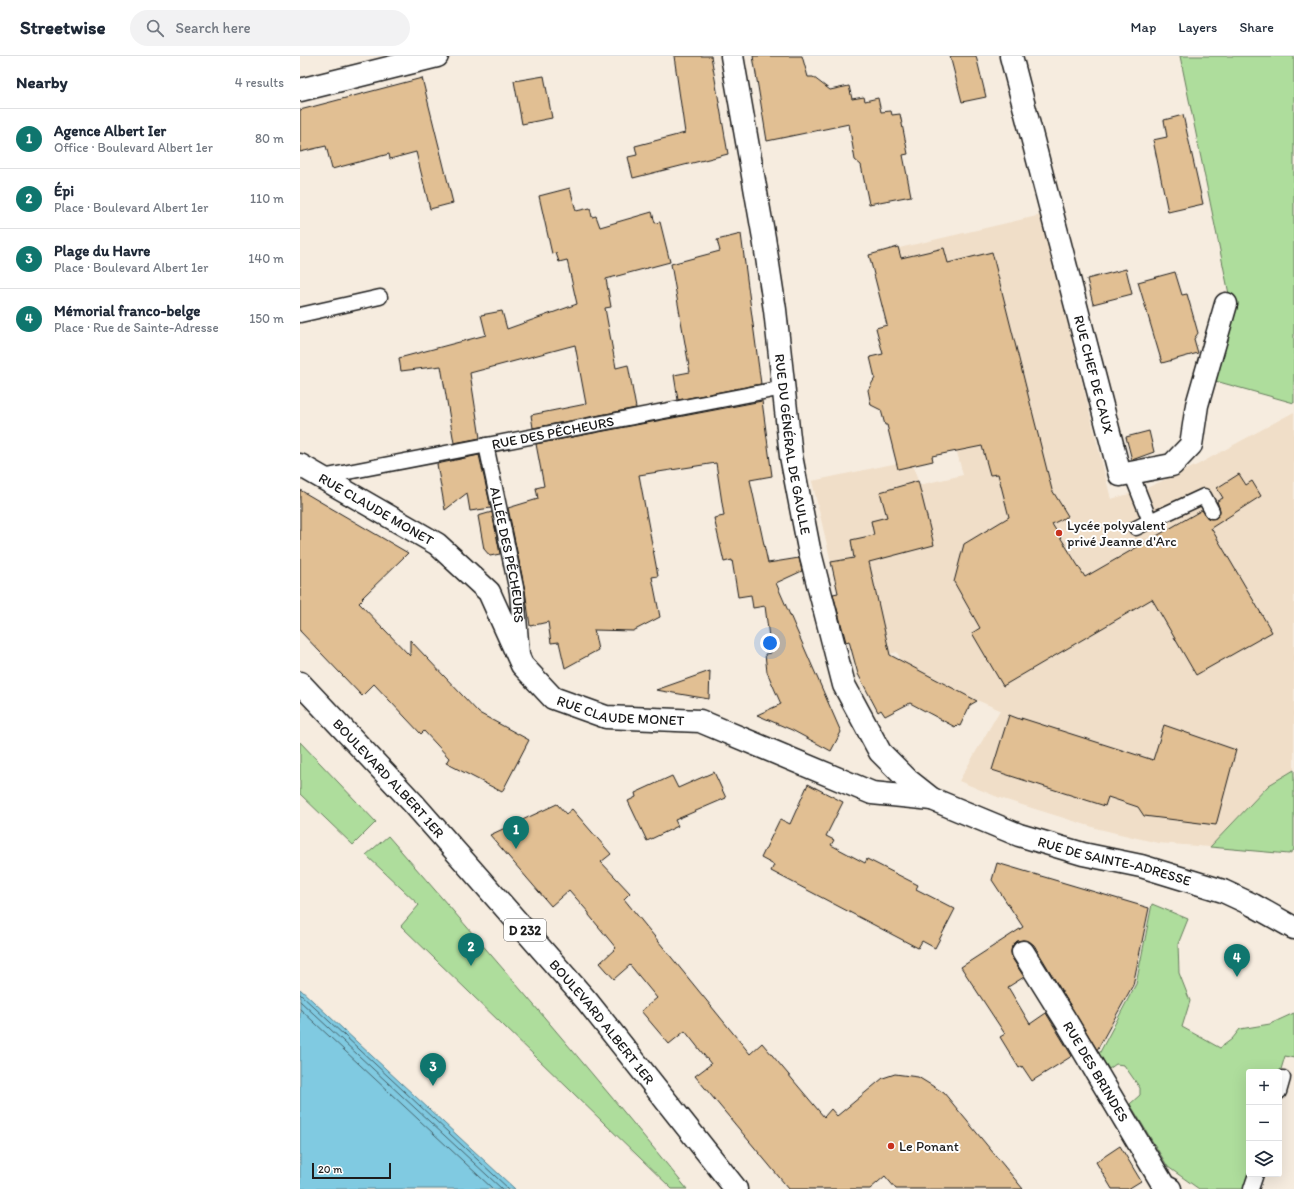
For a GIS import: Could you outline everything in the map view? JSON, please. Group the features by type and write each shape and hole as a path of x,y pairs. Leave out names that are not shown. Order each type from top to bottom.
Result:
{"street":[{"path":"300,90 437,56"},
{"name":"RUE DU GÉNÉRAL DE GAULLE","path":"732,56 775,310 782,388 791,456 809,549 844,685 880,752 908,780 932,799"},
{"name":"RUE CHEF DE CAUX","path":"1011,56 1120,475 1131,473"},
{"path":"1131,473 1172,465 1191,445 1197,405 1226,304"},
{"name":"RUE CLAUDE MONET","path":"300,465 437,544 489,592 522,664 553,698 606,718 700,721 872,793 932,799"},
{"name":"BOULEVARD ALBERT 1ER","path":"300,683 413,803 587,1001 736,1189"},
{"name":"RUE DE SAINTE-ADRESSE","path":"932,799 1019,835 1083,854 1141,866 1223,891 1293,927"},
{"name":"RUE DES BRINDES","path":"1023,952 1066,1021 1164,1186 1170,1189"}],"lane":[{"path":"300,315 380,298"},
{"name":"RUE DES PÊCHEURS","path":"322,477 782,388"},
{"name":"ALLÉE DES PÊCHEURS","path":"486,445 517,592 522,664"},
{"path":"1131,473 1150,522"},
{"path":"1136,528 1204,496 1212,511"},
{"path":"1251,1189 1255,1177"}],"shaded area":[{"name":"Lycée polyvalent privé Jeanne d'Arc","path":"1041,215 1111,499 1140,491 1197,465 1294,412 1294,770 1269,785 1210,847 1158,843 1099,829 1000,798 959,781 1000,710 965,695 901,661 897,652 890,654 867,555 831,562 812,481 912,460 919,485 963,475 953,437 894,398 876,328 887,324 869,255"}],"green space":[{"path":"1180,56 1294,56 1294,403 1212,380 1230,299"},
{"path":"300,742 376,822 353,845 300,794"},
{"path":"1294,770 1294,850 1289,854 1210,847 1269,785"},
{"path":"388,836 539,1011 687,1189 672,1189 401,926 419,905 366,855"},
{"path":"1152,904 1188,919 1178,944 1179,973 1190,1001 1182,1027 1220,1048 1232,1039 1240,1029 1270,1024 1294,1013 1294,1058 1285,1056 1281,1069 1246,1069 1246,1177 1248,1177 1246,1189 1199,1189 1168,1167 1130,1104 1140,1095 1140,1088 1124,1065 1116,1064 1109,1069 1099,1054 1136,984"}],"water":[{"path":"300,989 515,1189 300,1189"}],"building":[{"path":"674,56 711,56 728,154 633,178 628,157 637,155 635,146 685,133"},
{"path":"753,56 802,56 808,77 813,77 830,90 849,86 852,99 864,97 865,101 878,98 881,112 891,111 892,115 900,114 908,154 903,155 911,196 869,204 861,165 855,160 849,124 767,141"},
{"path":"950,56 976,56 986,97 962,102"},
{"path":"544,76 552,118 522,124 514,81"},
{"path":"422,78 453,203 430,209 416,152 390,159 389,154 332,169 326,146 300,152 300,110"},
{"path":"1183,115 1203,204 1168,212 1153,140 1167,137 1164,120"},
{"path":"570,188 576,211 590,208 592,217 596,216 600,227 652,212 655,223 660,222 670,262 606,279 611,307 605,308 616,368 628,365 636,408 533,428 531,415 586,404 575,345 470,373 480,438 454,443 441,366 401,371 399,358 486,335 481,315 502,311 507,329 577,304 567,260 559,262 556,253 552,254 539,196"},
{"path":"741,234 761,384 678,400 674,375 690,372 671,264 720,251 717,240"},
{"path":"898,247 901,258 944,248 948,263 992,252 1052,490 1068,516 1052,524 1085,577 1202,510 1208,518 1216,518 1220,511 1217,501 1223,498 1217,488 1239,474 1246,485 1252,481 1261,496 1211,528 1272,632 1196,675 1152,599 1003,686 972,633 980,628 954,582 964,544 1009,517 998,474 990,475 982,446 932,456 933,461 898,469 887,425 885,425 881,410 871,405 868,390 875,378 870,357 883,354 876,328 887,325 869,255"},
{"path":"1126,269 1132,294 1093,304 1087,279"},
{"path":"1175,272 1182,295 1187,294 1198,333 1194,339 1198,353 1162,363 1138,282"},
{"path":"762,401 772,476 750,480 768,563 799,558 802,571 776,583 841,732 831,751 792,730 757,715 781,704 767,672 765,654 771,653 765,606 753,608 751,595 738,597 732,560 724,562 714,518 724,516 716,463 639,475 658,576 652,577 660,617 633,631 594,630 598,650 565,668 559,642 551,643 548,622 530,626 525,590 508,508 538,499 536,488 544,486 536,444"},
{"path":"1149,431 1154,452 1132,460 1126,437"},
{"path":"479,455 491,508 470,511 467,493 445,510 437,464"},
{"path":"918,481 934,545 869,562 890,655 977,701 970,705 960,726 957,725 955,727 910,703 885,716 881,710 878,712 858,674 849,641 846,642 833,594 838,593 831,562 854,558 851,540 874,535 871,521 887,517 880,492"},
{"path":"300,490 408,553 362,598 363,599 359,603 410,656 410,640 479,713 529,740 502,792 446,763 449,758 424,731 421,734 374,684 362,696 300,631"},
{"path":"492,512 500,554 490,556 484,549 478,516"},
{"path":"710,671 709,699 656,690"},
{"path":"1009,715 1153,760 1164,725 1236,750 1216,825 1144,816 1138,807 1108,797 1105,806 992,770"},
{"path":"714,772 726,798 675,820 678,826 647,841 628,801 636,797 635,793 672,776 678,788"},
{"path":"808,784 843,802 826,836 834,840 831,845 865,863 867,859 918,885 916,889 955,909 935,948 922,941 918,948 771,871 774,865 761,858 780,819 790,824"},
{"path":"557,804 566,814 572,809 611,854 601,862 630,893 624,899 750,1054 762,1043 824,1117 831,1109 837,1116 883,1078 895,1074 918,1077 944,1093 1023,1189 896,1189 885,1176 870,1189 789,1189 695,1076 711,1064 685,1031 669,1044 641,1011 657,998 630,965 614,979 600,963 616,948 589,915 589,913 569,890 551,906 490,835"},
{"path":"997,863 1149,908 1133,985 1097,1050 1034,945 1029,941 1023,940 1017,941 1012,946 1012,958 1024,977 1008,987 1030,1024 1046,1013 1072,1056 1032,1081 1022,1066 1019,1068 1000,1037 1005,1034 961,967 1023,927 992,880"},
{"path":"1120,1146 1141,1181 1128,1189 1112,1189 1096,1162"}],"place":[{"name":"Lycée polyvalent privé Jeanne d'Arc","path":"1059,533"},
{"name":"Agence Albert Ier","path":"516,849"},
{"name":"Épi","path":"471,966"},
{"name":"Mémorial franco-belge","path":"1237,977"},
{"name":"Plage du Havre","path":"433,1086"},
{"name":"Le Ponant","path":"891,1146"}]}
